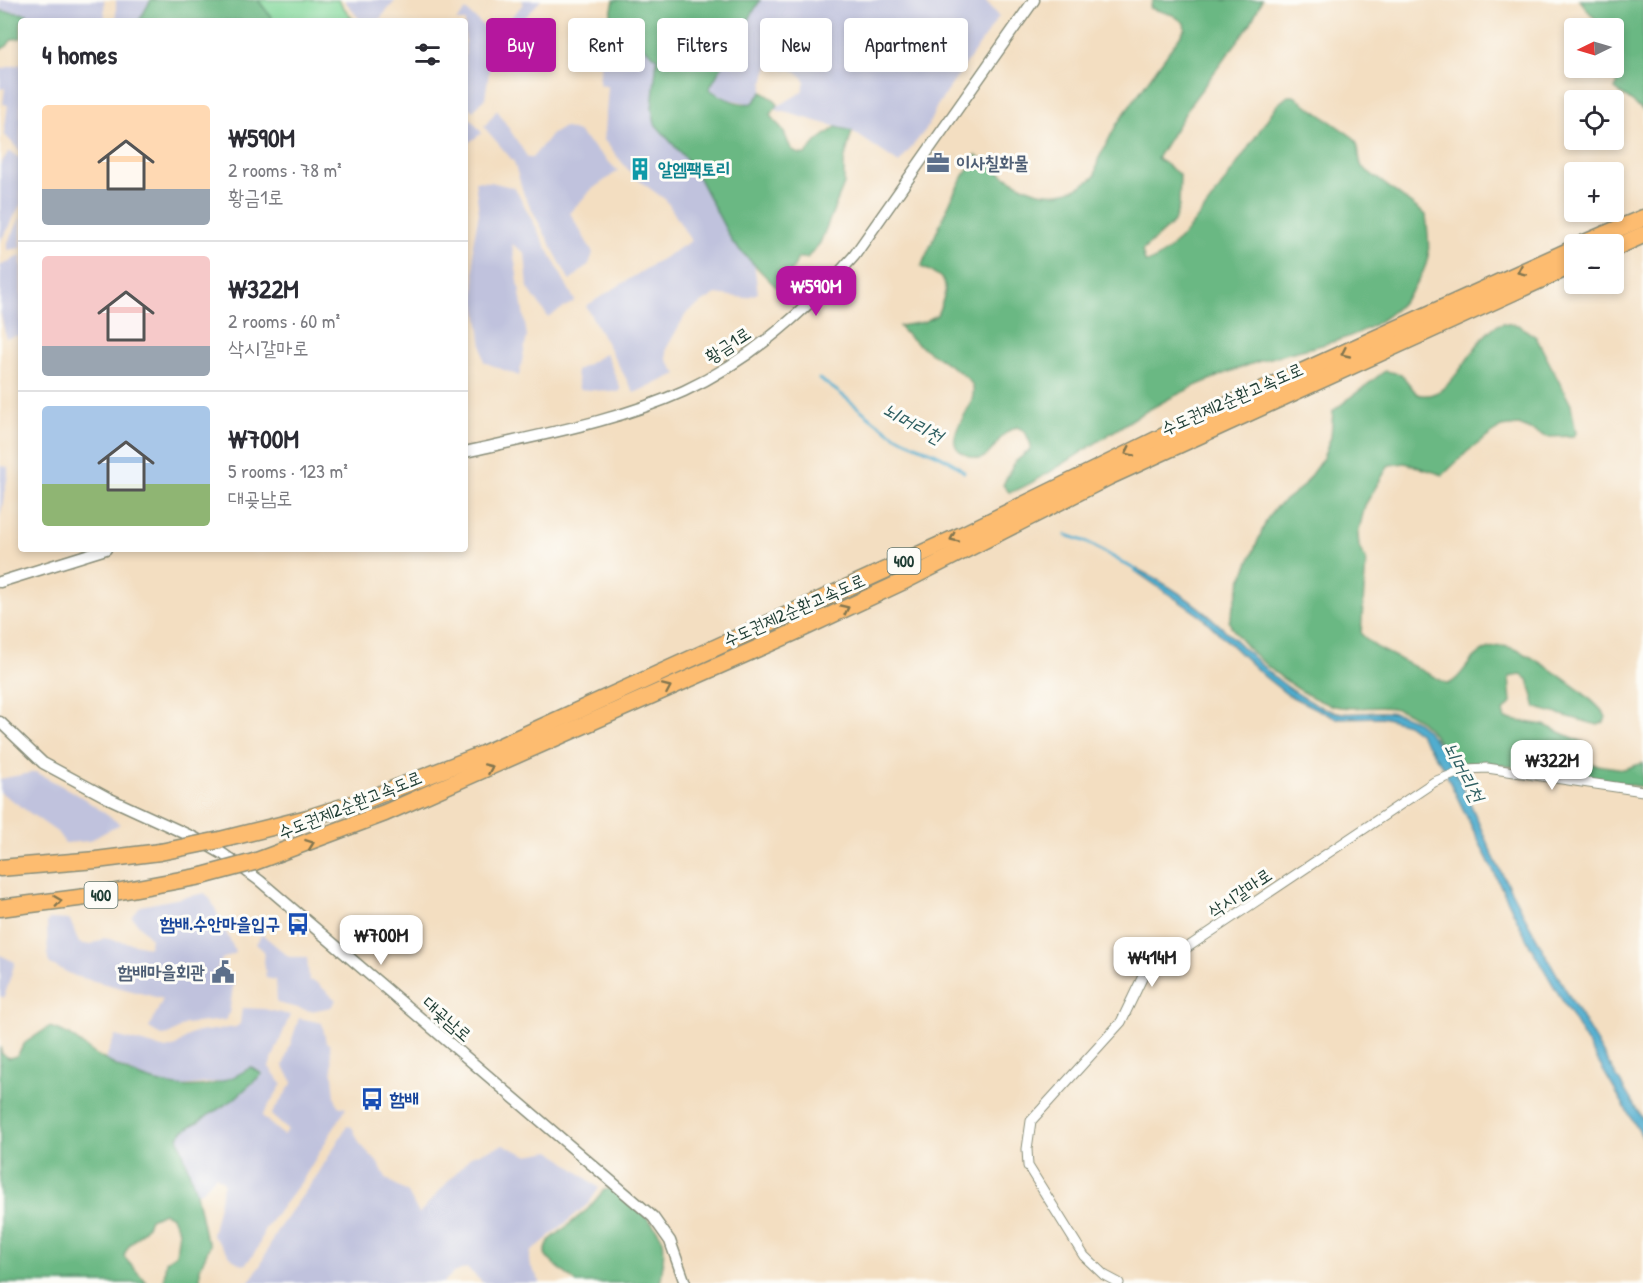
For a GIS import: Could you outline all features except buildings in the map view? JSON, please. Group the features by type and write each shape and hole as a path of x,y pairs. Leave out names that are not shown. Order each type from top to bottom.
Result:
{"highway":[{"path":"1606,234 1643,219"},
{"path":"1624,244 1643,235"},
{"name":"수도권제2순환고속도로","path":"0,868 160,852 220,840 298,821 368,799 483,754 962,535 1211,413 1564,253"},
{"name":"수도권제2순환고속도로","path":"0,908 94,896 202,876 254,862 385,813 795,632 902,582 1108,477 1564,269"}],"street":[{"name":"황금1로","path":"468,451 600,420 678,393 726,368 791,321 825,289 855,255 1034,0"},
{"path":"0,582 96,552"},
{"name":"대곶남로","path":"0,722 43,763 108,798 195,838 223,854 260,881 653,1216 670,1240 685,1283"},
{"name":"삭시갈마로","path":"1119,1283 1104,1275 1084,1256 1028,1166 1027,1149 1031,1121 1121,1022 1144,974 1438,780 1456,772 1467,769 1497,769 1643,791"}],"shaded area":[{"path":"0,0 104,0 105,18 26,18 27,14 0,11"},
{"path":"116,0 151,0 141,18 116,18"},
{"path":"344,0 396,0 381,18 359,18"},
{"path":"521,0 541,0 524,18 510,18 524,3"},
{"path":"760,0 985,0 999,16 968,61 968,18 844,18 844,72 960,72 937,106 927,128 899,163 852,131 773,109 802,92 805,83 803,77 796,72 832,72 832,18 760,18 760,72 766,72 762,92 753,104 727,99 709,89 719,72 748,72 748,21"},
{"path":"466,10 486,29 486,72 489,72 485,98 473,111 468,107 468,18 459,18"},
{"path":"645,47 657,59 652,109 655,124 693,167 739,250 754,263 758,293 745,298 716,294 687,312 666,349 667,360 677,374 634,393 586,306 691,241 666,200 634,177 604,140 608,87 599,84 600,72 645,72"},
{"path":"18,65 18,149 4,134 8,105 3,104 5,88 0,89 0,69"},
{"path":"497,110 528,158 532,158 551,135 564,127 578,132 618,171 591,190 570,213 593,253 589,264 570,281 524,195 514,162 484,127"},
{"path":"468,116 482,133 468,143"},
{"path":"9,151 18,157 18,209 0,242 0,165"},
{"path":"475,181 515,188 575,301 548,317 528,288 525,253 512,244 527,336 519,376 484,362 475,295 473,244 479,213"},
{"path":"18,223 18,248 7,250 8,242"},
{"path":"18,257 18,336 6,338 0,311 0,266"},
{"path":"606,353 621,390 618,392 579,389 576,371"},
{"path":"0,466 8,467 8,474 0,518"},
{"path":"36,772 80,796 120,824 89,841 65,843 57,832 0,792 0,779"},
{"path":"205,893 211,900 236,953 222,959 212,980 234,980 229,1014 225,1020 185,1024 169,1035 162,1036 149,1028 163,999 75,976 50,964 48,960 47,922 50,919 70,920 79,943 90,945 104,938 149,947 151,939 132,917 141,906"},
{"path":"262,934 289,957 307,957 309,980 317,983 336,1000 331,1007 311,1011 277,1003 276,980 266,978 263,950 256,944"},
{"path":"0,955 15,962 4,998 0,996"},
{"path":"242,1008 264,1009 290,1015 269,1067 282,1084 262,1116 283,1135 288,1130 271,1115 293,1082 283,1066 299,1018 322,1023 326,1042 330,1045 335,1097 338,1106 346,1108 302,1181 264,1230 258,1248 246,1264 242,1265 234,1260 212,1235 224,1182 216,1176 201,1192 196,1193 178,1137 183,1131 233,1100 262,1073 251,1067 231,1080 174,1087 159,1085 105,1060 115,1036 166,1049 176,1046 192,1033 236,1027 240,1024"},
{"path":"347,1126 352,1127 360,1144 377,1162 387,1179 408,1193 419,1214 471,1156 503,1145 527,1155 551,1151 599,1188 589,1203 531,1252 529,1263 541,1283 483,1283 467,1268 453,1273 443,1283 248,1283 260,1266 276,1232 318,1174"}],"green space":[{"path":"151,0 258,0 271,17 271,18 141,18"},
{"path":"258,0 338,0 352,18 271,18"},
{"path":"614,0 760,0 748,21 748,18 657,18 657,59 645,49 645,18 610,18"},
{"path":"1153,0 1262,0 1251,23 1192,102 1157,158 1180,175 1179,206 1174,222 1142,251 1145,262 1159,257 1195,221 1277,105 1288,96 1294,96 1354,138 1358,144 1362,167 1426,215 1429,246 1426,264 1419,280 1407,296 1394,310 1374,325 1342,339 1257,362 1198,385 1141,414 1073,458 1018,490 1009,492 1003,485 1015,462 1030,450 1031,445 1025,431 1017,427 1010,430 990,452 980,459 964,454 956,447 955,438 973,397 973,387 962,374 917,343 899,326 924,322 937,315 944,297 945,285 938,275 921,267 955,191 976,155 1018,184 1048,193 1063,193 1079,187 1095,176 1098,160 1117,124 1185,29 1184,23 1173,15 1150,8"},
{"path":"1580,0 1643,0 1643,110 1624,96 1624,90 1615,89 1620,78 1624,78 1624,18 1594,18"},
{"path":"0,11 27,14 26,18 18,18 18,38 12,39 0,50"},
{"path":"657,59 657,72 719,72 709,89 724,98 747,104 753,103 762,92 775,100 778,105 770,114 782,129 792,150 800,154 806,154 817,141 836,127 852,131 844,161 844,184 820,243 807,258 798,258 790,275 777,288 733,243 693,167 655,124 652,109"},
{"path":"1503,323 1518,325 1536,337 1571,405 1576,433 1574,436 1547,437 1519,425 1501,427 1468,451 1443,475 1405,463 1389,465 1365,505 1358,534 1359,547 1366,560 1361,634 1376,647 1448,684 1458,677 1476,656 1490,648 1506,646 1530,657 1562,677 1590,700 1606,717 1604,722 1598,725 1536,708 1528,679 1521,675 1509,677 1511,703 1503,712 1505,719 1544,725 1587,744 1585,757 1590,764 1624,769 1643,763 1643,787 1488,763 1454,764 1428,729 1408,713 1399,709 1381,707 1344,708 1335,706 1322,702 1291,684 1275,673 1247,647 1229,622 1241,581 1267,519 1275,508 1302,487 1323,458 1331,437 1333,411 1385,371 1401,374 1417,394 1430,395 1442,389 1453,379 1482,339 1492,329"},
{"path":"49,1027 70,1036 118,1067 156,1082 175,1086 213,1084 232,1078 251,1067 262,1074 233,1100 183,1131 178,1137 196,1193 205,1236 210,1245 200,1268 200,1283 167,1283 164,1279 166,1261 176,1254 179,1231 172,1217 164,1213 150,1219 148,1225 129,1246 124,1257 147,1283 0,1283 0,1047 2,1054 9,1058 17,1056 25,1043"},
{"path":"609,1189 640,1211 660,1234 664,1249 660,1283 577,1283 547,1258 545,1253 549,1241 588,1209 604,1190"}],"water":[{"path":"1137,569 1198,607 1265,669 1304,698 1334,712 1398,714 1424,728 1447,758 1499,868 1533,932 1643,1120 1643,1138 1528,942 1441,764 1419,733 1407,724 1382,717 1335,718 1288,695 1265,677 1202,617 1135,571"}],"waterway":[{"name":"뇌머리천","path":"819,379 890,432 938,455 964,472"},
{"name":"뇌머리천","path":"1066,535 1087,542 1139,572"}],"place":[{"name":"이사칠화물","path":"938,163"},
{"name":"알엠팩토리","path":"640,169"},
{"name":"함배.수안마을입구","path":"298,924"},
{"name":"함배마을회관","path":"223,972"},
{"name":"함배","path":"372,1099"}]}
